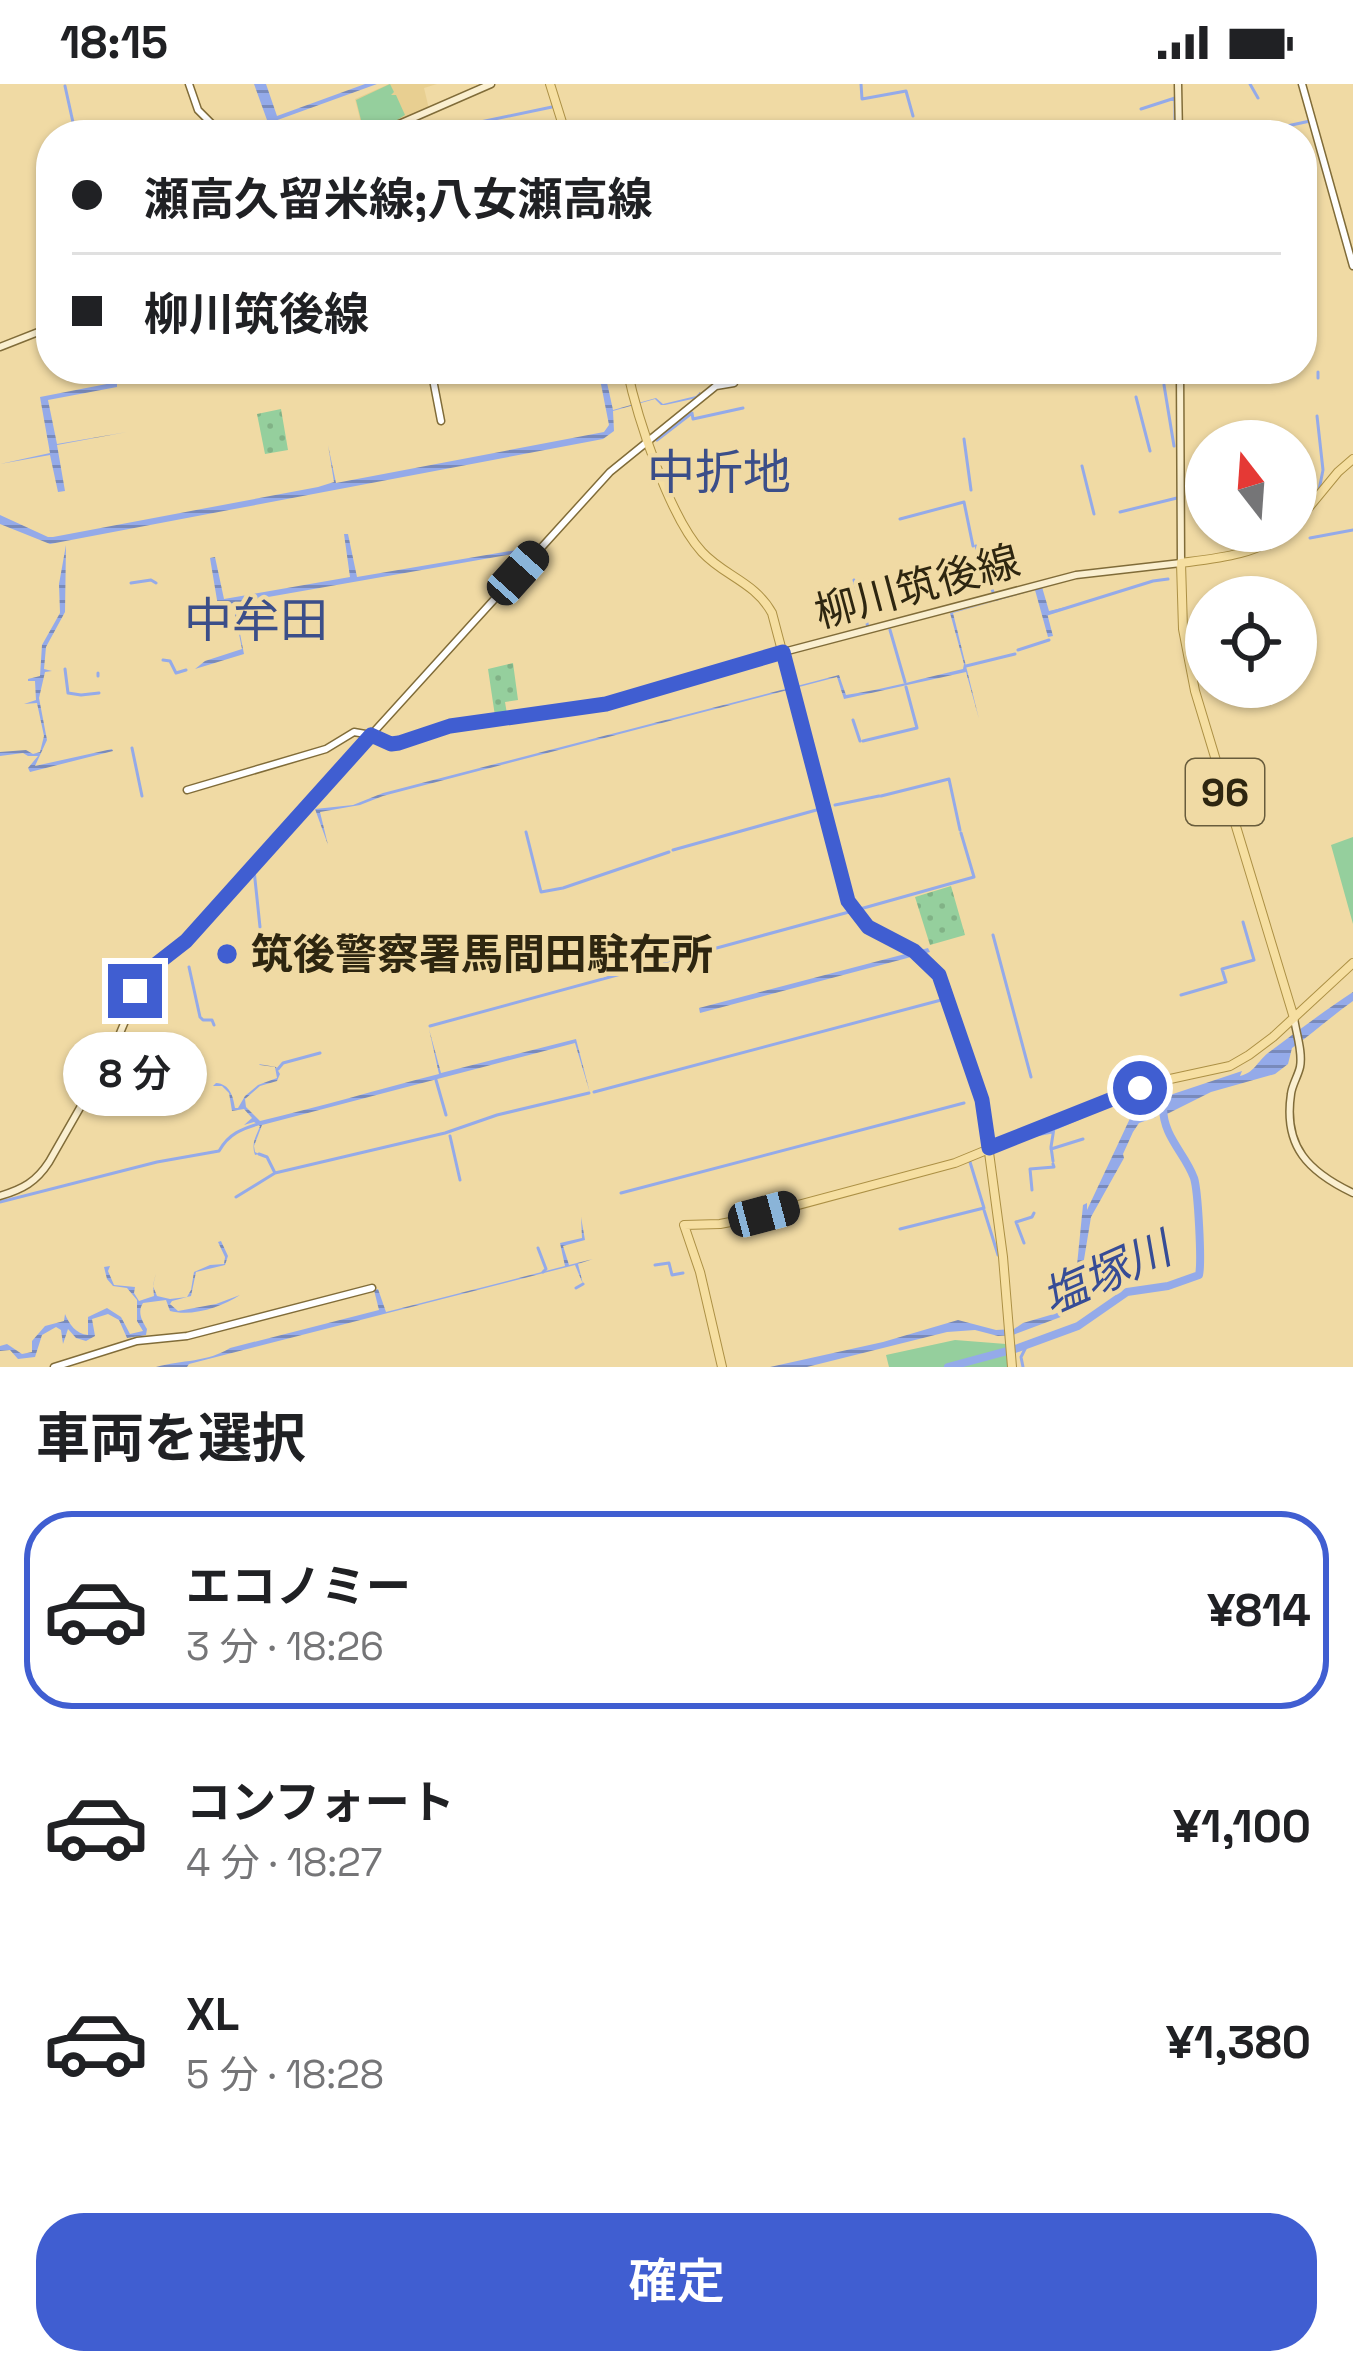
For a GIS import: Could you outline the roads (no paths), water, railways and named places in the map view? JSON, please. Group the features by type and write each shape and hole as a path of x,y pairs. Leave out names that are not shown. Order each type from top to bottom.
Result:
{"main road":[{"path":"408,120 491,84"},
{"path":"550,84 561,120"},
{"path":"1178,84 1179,120"},
{"path":"0,347 36,333"},
{"path":"631,384 648,442 692,539 708,558 751,586 775,620 848,901 880,935 930,964 945,986 982,1100 1012,1365"},
{"path":"1180,384 1181,562 1249,552"},
{"path":"1317,498 1353,460"},
{"name":"柳川筑後線","path":"371,735 399,743 450,726 606,704 1076,575 1181,562"},
{"name":"96","path":"1181,562 1183,629 1195,691 1294,1022"},
{"path":"0,1196 38,1179 109,1058 145,973 186,941 371,735"},
{"path":"722,1367 685,1225 746,1219 955,1163 1147,1084 1230,1066 1294,1022 1353,963"},
{"path":"1294,1022 1300,1069 1291,1093 1295,1142 1316,1172 1353,1193"}],"street":[{"path":"189,84 198,110 208,120"},
{"path":"1302,84 1312,120"},
{"path":"1317,138 1353,266"},
{"path":"434,384 441,422"},
{"path":"187,790 326,748 354,732 371,735 602,480 716,386 725,384"},
{"path":"54,1367 137,1341 187,1336 372,1288"}],"water":[{"path":"254,84 266,84 277,116 365,84 377,84 277,120 267,120"},
{"path":"117,384 48,400 57,444 127,432 57,445 65,491 58,492 50,455 0,464 50,453 40,397"},
{"path":"601,384 607,384 613,410 656,398 663,404 701,394 697,398 665,405 661,405 655,399 613,411 614,431 603,439 50,544 0,524 0,515 53,537 318,487 334,482 328,445 336,483 604,432 609,425"},
{"path":"344,534 348,534 357,577 535,550 234,603 244,654 195,669 242,649 233,604 218,606 210,558 215,557 224,599 350,577"},
{"path":"66,545 65,612 46,647 44,669 52,671 45,672 39,698 47,740 35,766 113,751 30,772 38,756 0,756 0,752 40,752 44,736 37,703 24,704 36,700 35,681 28,679 40,676 42,645 60,613"},
{"path":"1042,587 1049,611 1070,606 1047,613 1053,636 1048,637 1035,590 953,613 979,719 966,672 844,699 837,677 360,805 320,812 328,845 315,809 353,805 383,793 839,675 846,695 963,669 950,613 995,601 993,593 997,600"},
{"path":"928,948 930,952 700,1013 699,1008"},
{"path":"1353,992 1353,1001 1292,1048 1288,1064 1275,1074 1211,1092 1161,1117 1160,1109 1150,1111 1148,1116 1156,1117 1139,1123 1091,1217 1077,1302 1066,1315 1013,1335 947,1332 807,1367 770,1367 958,1320 996,1330 1014,1329 1064,1311 1079,1274 1083,1205 1087,1203 1087,1210 1133,1112 1149,1102 1249,1072"},
{"path":"429,1029 441,1073 576,1039 590,1093 575,1043 262,1125 254,1146 260,1126 254,1122 244,1125 252,1118 244,1109 232,1111 229,1093 222,1086 213,1086 216,1083 228,1088 238,1108 245,1096 258,1085 277,1078 275,1067 259,1064 276,1067 280,1074 277,1081 260,1086 245,1099 246,1107 260,1121 439,1074"},
{"path":"581,1217 585,1240 563,1246 569,1265 593,1259 578,1264 583,1284 575,1265 187,1367 156,1367 379,1310 374,1290 378,1289 386,1312 565,1266 560,1243 582,1238"},
{"path":"221,1241 228,1256 225,1265 196,1272 191,1296 170,1304 178,1311 240,1295 216,1307 188,1313 170,1311 166,1300 143,1303 140,1313 146,1335 127,1338 119,1320 108,1314 92,1319 95,1336 86,1341 68,1329 63,1344 56,1327 42,1335 35,1357 18,1359 10,1350 0,1351 7,1344 22,1354 32,1352 32,1341 45,1326 64,1321 65,1314 74,1328 88,1335 88,1317 107,1308 121,1317 130,1334 143,1331 137,1321 137,1300 127,1288 113,1286 104,1267 110,1266 114,1285 135,1287 139,1301 154,1296 153,1286 157,1296 187,1297 194,1272 224,1264"}],"waterway":[{"path":"861,84 862,99 906,91 913,116"},
{"path":"1250,84 1258,98"},
{"path":"65,86 72,120"},
{"path":"1141,109 1175,98 1175,120"},
{"path":"490,120 552,107"},
{"path":"1318,372 1318,378"},
{"path":"1164,385 1174,446"},
{"path":"1136,397 1150,451"},
{"path":"657,440 692,413 693,419 743,408"},
{"path":"1317,416 1323,470 1319,490"},
{"path":"964,439 971,490"},
{"path":"1082,466 1094,514"},
{"path":"1120,512 1177,498"},
{"path":"900,519 964,502 973,546"},
{"path":"1317,537 1353,530"},
{"path":"976,546 993,592"},
{"path":"1047,614 1168,579"},
{"path":"854,580 868,627"},
{"path":"131,583 156,583"},
{"path":"890,630 905,682"},
{"path":"1018,650 1049,640"},
{"path":"966,666 1015,654"},
{"path":"163,660 170,661 176,673 186,670"},
{"path":"65,669 68,693 99,693"},
{"path":"649,689 658,686"},
{"path":"863,741 917,728 906,687"},
{"path":"853,720 860,741"},
{"path":"132,748 142,796"},
{"path":"881,796 949,779 960,830"},
{"path":"835,805 879,796"},
{"path":"673,850 820,809"},
{"path":"526,832 541,892 669,852"},
{"path":"860,909 974,877 961,833"},
{"path":"254,870 260,927"},
{"path":"430,1026 849,912"},
{"path":"1181,995 1226,982 1222,969 1254,960 1243,922"},
{"path":"993,935 1031,1077"},
{"path":"189,967 200,1017 214,1025"},
{"path":"594,1092 945,999"},
{"path":"278,1069 283,1063 320,1053"},
{"path":"436,1080 446,1115"},
{"path":"236,1197 275,1173 589,1093"},
{"path":"621,1193 964,1103"},
{"name":"塩塚川","path":"948,1367 1078,1326 1127,1292 1199,1275 1194,1178 1167,1127 1163,1107"},
{"path":"1056,1128 1082,1117"},
{"path":"0,1202 219,1151 237,1133 261,1123"},
{"path":"1053,1161 1054,1128"},
{"path":"1036,1135 1052,1132"},
{"path":"450,1136 460,1180"},
{"path":"1051,1149 1083,1139"},
{"path":"259,1154 267,1157 274,1171"},
{"path":"900,1229 984,1208 970,1162"},
{"path":"1032,1190 1030,1169 1053,1164"},
{"path":"984,1210 998,1255"},
{"path":"1024,1243 1016,1222 1034,1213"},
{"path":"538,1248 543,1272"},
{"path":"655,1265 669,1263 672,1275 683,1273"},
{"path":"576,1288 583,1284"},
{"path":"1023,1367 1021,1357 1028,1343"}],"place":[{"name":"筑後警察署馬間田駐在所","path":"227,954"}],"district":[{"name":"中折地","path":"719,472"},
{"name":"中牟田","path":"256,620"}]}
